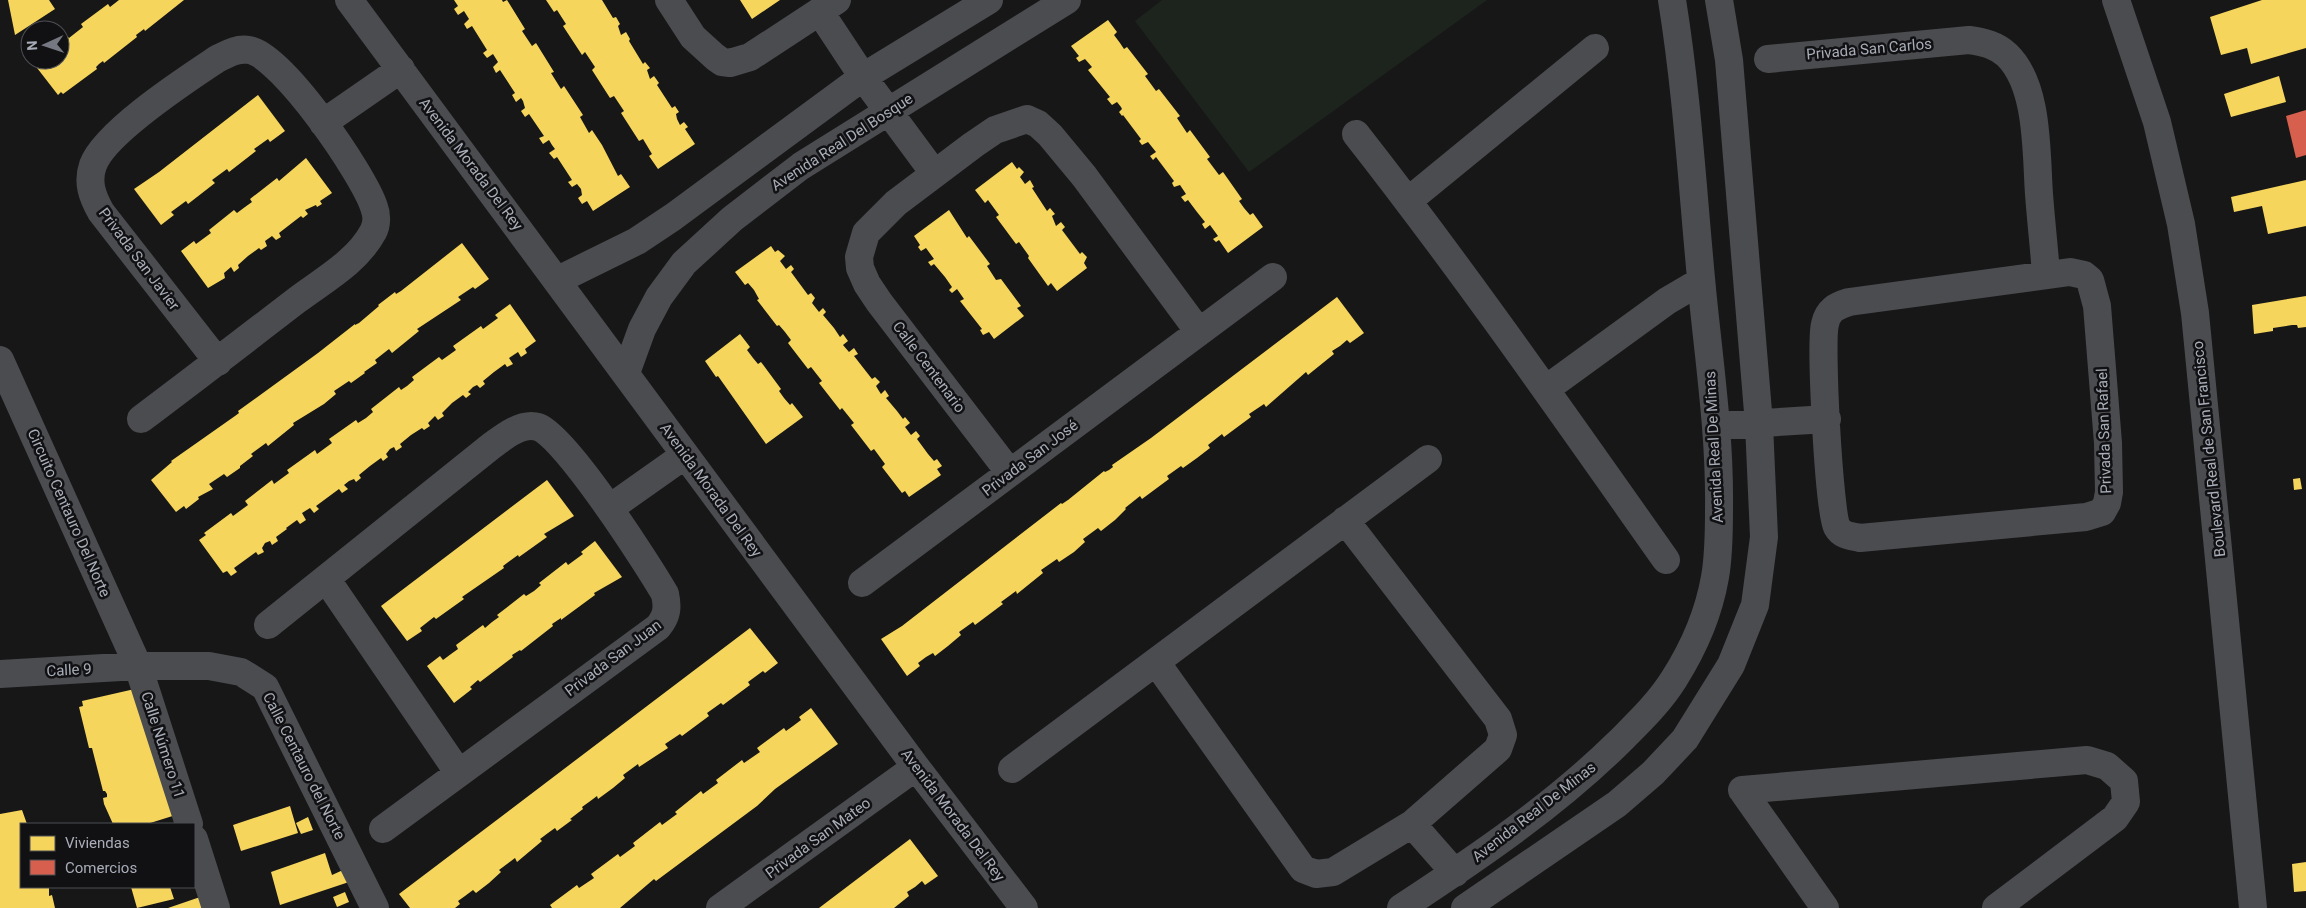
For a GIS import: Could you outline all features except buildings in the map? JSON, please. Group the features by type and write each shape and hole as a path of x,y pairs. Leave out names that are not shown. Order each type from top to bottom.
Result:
{"street":[{"name":"Avenida Morada Del Rey","path":"349,0 558,280 916,767 1024,908"},
{"path":"669,0 693,37 722,62 730,63 750,56 828,6 862,77 934,173 995,130 1027,119 1038,124 1095,191 1198,332"},
{"path":"558,280 637,241 674,217 862,77 989,0"},
{"name":"Avenida Real Del Bosque","path":"626,373 642,329 658,297 684,263 732,219 801,166 1067,0"},
{"name":"Avenida Real De Minas","path":"1401,908 1454,873 1553,800 1594,766 1652,710 1674,679 1691,648 1704,616 1715,577 1719,507 1716,426 1683,72 1672,0"},
{"path":"1465,908 1617,804 1653,773 1685,739 1730,665 1755,605 1764,537 1759,424 1730,60 1719,0"},
{"name":"Boulevard Real de San Francisco","path":"2116,0 2157,122 2180,224 2195,313 2253,908"},
{"name":"Privada San Carlos","path":"1768,59 1969,40 1992,44 2008,56 2020,73 2029,96 2035,128 2046,274"},
{"path":"1408,201 1595,48"},
{"name":"Privada San Javier","path":"218,362 101,212 93,198 90,176 99,152 134,120 217,59 239,50 250,50 282,72 323,123"},
{"path":"141,419 348,261 367,240 376,223 375,209 370,195 323,123 400,70"},
{"path":"1356,134 1408,201 1546,389 1666,560"},
{"name":"Calle Centenario","path":"934,173 877,221 866,233 859,257 860,268 867,284 879,302 1010,473"},
{"name":"Privada San Rafael","path":"2070,272 2084,275 2090,280 2097,306 2108,443 2108,492 2102,512 2086,517 1860,538 1844,535 1837,526 1834,515 1827,419 1824,335 1829,312 1837,306 1869,298 2046,274 2070,272"},
{"name":"Privada San José","path":"862,583 1273,277"},
{"path":"1546,389 1668,301 1702,281"},
{"name":"Circuito Centauro Del Norte","path":"0,360 138,666"},
{"path":"1716,426 1827,419"},
{"name":"Privada San Juan","path":"268,626 490,447 504,437 528,426 538,426 557,442 610,508 665,594 666,618 658,627 458,772 383,829"},
{"path":"610,508 685,455"},
{"path":"1012,769 1428,459"},
{"path":"1156,662 1303,869 1316,874 1333,872 1412,824 1498,748 1503,735 1498,719 1346,520"},
{"path":"326,580 458,772"},
{"name":"Calle 9","path":"0,674 138,666"},
{"name":"Calle Número 11","path":"138,666 189,823"},
{"name":"Calle Centauro del Norte","path":"138,666 209,666 233,670 241,672 264,687 375,908"},
{"path":"1652,710 1685,739"},
{"path":"1825,908 1742,790 2087,760 2107,766 2124,781 2126,802 2115,818 1996,908"},
{"name":"Privada San Mateo","path":"720,908 916,767"},
{"path":"1412,824 1454,873"},
{"path":"195,842 216,908"}],"shaded area":[{"path":"1162,0 1487,0 1249,172 1135,21"}]}
